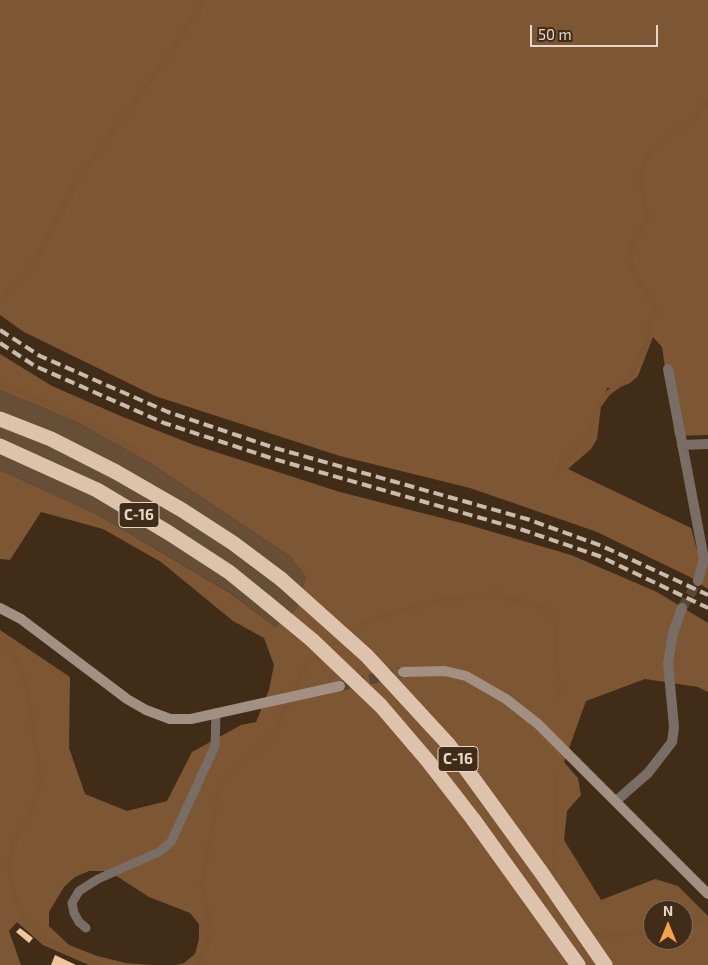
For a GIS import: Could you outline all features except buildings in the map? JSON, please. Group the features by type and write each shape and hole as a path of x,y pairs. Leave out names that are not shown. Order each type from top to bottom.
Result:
{"highway":[{"name":"C-16","path":"0,419 51,439 116,472 233,542 281,579 366,656 448,744 541,872 605,965"},
{"name":"C-16","path":"0,446 97,490 229,572 312,640 381,706 422,754 472,819 578,965"}],"main road":[{"path":"0,608 21,620 112,688 146,710 170,719 191,719 340,686"},
{"path":"403,672 445,671 466,676 485,685 538,724 708,894"}],"street":[{"path":"668,369 704,559 698,581"},
{"path":"682,444 708,444"},
{"path":"616,801 648,773 672,742 674,726 668,663 673,633 682,608"}],"lane":[{"path":"86,928 79,922 72,904 79,891 98,879 159,852 171,842 215,746 216,713"}],"shaded area":[{"path":"0,0 708,0 708,435 675,436 662,347 653,337 638,376 630,383 618,388 607,388 601,406 597,439 591,449 568,469 691,528 697,550 708,556 708,589 690,577 597,532 577,525 470,488 340,456 155,396 24,332 0,315"},
{"path":"0,354 52,386 194,445 340,492 469,525 571,555 657,592 708,623 708,692 698,687 645,679 586,701 564,762 578,778 581,795 567,811 564,840 601,900 655,879 678,886 692,900 643,900 643,950 693,950 693,901 708,916 708,965 176,965 184,963 195,954 199,939 199,924 190,913 149,897 118,877 103,871 89,871 75,877 64,887 49,912 49,926 69,945 97,956 126,963 152,965 89,965 43,945 17,922 9,931 21,965 0,965 0,630 70,677 69,748 85,794 127,811 167,801 192,752 241,725 256,722 269,690 274,665 264,638 233,621 161,562 103,529 41,512 10,560 0,559 0,470 96,514 230,593 275,627 296,609 306,577 290,556 152,464 75,421 0,390"},
{"path":"0,390 75,421 152,464 290,556 306,577 296,609 275,627 229,592 96,514 0,470"}],"waterway":[{"path":"0,300 24,274 38,255 77,180 165,60 204,0"},
{"path":"554,475 563,461 588,436 595,411 608,393 630,377 641,353 647,346 650,321 656,309 640,284 629,260 631,243 640,233 647,217 641,181 644,161 657,145 697,115 708,99"},
{"path":"0,382 88,423 145,456"},
{"path":"492,596 500,586"},
{"path":"196,965 201,960 211,932 202,884 220,782 273,736 307,663 368,620 440,601 470,596 506,597 543,608 556,621 558,697"},
{"path":"0,643 15,658 26,683 41,780 28,817 13,843 9,865 14,897 26,921 45,940 98,965"},
{"path":"554,882 556,774"},
{"path":"693,926 708,918"},
{"path":"587,932 604,937 643,931"}],"tunnel":[{"path":"682,608 698,581"},
{"path":"340,686 403,672"}],"railway":[{"path":"0,330 40,356 168,412 275,448 527,519 602,546 708,595"},
{"path":"0,343 35,366 164,423 274,459 523,530 599,556 708,608"}]}
